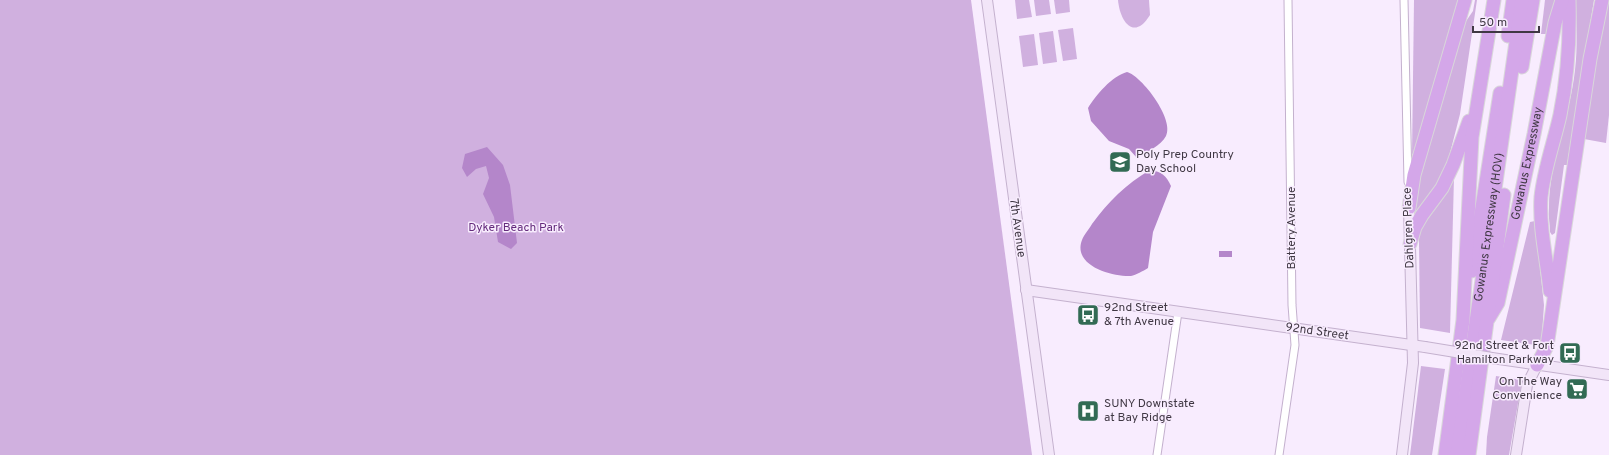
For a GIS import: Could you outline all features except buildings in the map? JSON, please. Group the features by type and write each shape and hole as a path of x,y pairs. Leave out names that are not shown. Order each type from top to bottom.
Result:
{"highway":[{"path":"1462,330 1472,145 1494,0"},
{"path":"1445,455 1462,330 1494,141 1513,0"},
{"name":"Gowanus Expressway (HOV)","path":"1457,455 1522,0"},
{"name":"Gowanus Expressway","path":"1469,455 1485,325 1522,63 1533,0"},
{"name":"Gowanus Expressway","path":"1485,325 1498,303 1534,134 1555,23 1562,0"},
{"path":"1552,309 1541,224 1541,198 1546,167 1560,116 1567,76 1570,36 1569,0"},
{"path":"1537,365 1547,346 1590,59 1602,0"},
{"path":"1408,208 1414,175 1464,6"},
{"path":"1410,244 1422,215 1442,188 1453,165 1467,126 1482,75"}],"main road":[{"name":"7th Avenue","path":"987,0 1049,455"},
{"name":"Dahlgren Place","path":"1402,455 1414,363 1408,208"},
{"name":"92nd Street","path":"1026,290 1413,345 1522,363 1609,375"},
{"path":"1516,455 1527,386 1537,365"}],"street":[{"name":"Battery Avenue","path":"1279,455 1295,346 1293,328 1288,0"},
{"name":"Dahlgren Place","path":"1404,0 1408,208"},
{"path":"1157,455 1178,312"}],"green space":[{"name":"Dyker Beach Park","path":"0,0 971,0 1032,455 0,455"},
{"path":"1015,0 1029,0 1032,17 1017,19"},
{"path":"1034,0 1049,0 1051,14 1036,16"},
{"path":"1054,0 1069,0 1070,12 1056,14"},
{"path":"1118,0 1149,0 1150,15 1139,27 1129,26 1119,8"},
{"path":"1414,0 1458,0 1419,144 1412,155"},
{"path":"1475,0 1477,0 1460,114 1449,157 1439,182 1413,215 1416,184 1462,27 1473,11"},
{"path":"1545,0 1556,0 1547,34 1541,34"},
{"path":"1576,0 1594,0 1567,165 1564,165 1555,233 1552,235 1550,232 1549,214 1550,191 1552,173 1569,105 1575,70 1577,44"},
{"path":"1605,0 1609,0 1609,115 1606,143 1584,139"},
{"path":"1073,28 1077,59 1063,61 1058,30"},
{"path":"1053,31 1057,62 1043,64 1039,33"},
{"path":"1034,34 1038,65 1023,67 1019,36"},
{"path":"1454,177 1450,333 1420,328 1419,238 1422,222"},
{"path":"1535,221 1544,305 1542,334 1544,339 1542,346 1501,340 1530,222"},
{"path":"1421,366 1445,369 1432,455 1410,455"},
{"path":"1496,376 1522,380 1509,455 1486,455 1487,437"}],"shaded area":[{"path":"1127,72 1141,81 1156,100 1162,110 1168,129 1164,140 1161,143 1137,158 1129,149 1109,141 1091,121 1088,108 1095,97 1110,82 1121,74"},
{"path":"487,147 503,165 510,185 517,243 511,249 498,242 494,217 483,194 489,178 486,166 476,169 467,177 462,168 465,154"},
{"path":"1150,170 1163,175 1171,186 1153,232 1148,268 1131,276 1123,276 1105,272 1096,268 1088,263 1083,257 1080,249 1083,238 1098,216 1111,201 1125,187"},
{"path":"1219,251 1232,251 1232,257 1219,257"}],"place":[{"name":"Poly Prep Country Day School","path":"1120,162"},
{"name":"92nd Street & 7th Avenue","path":"1088,315"},
{"name":"92nd Street & Fort Hamilton Parkway","path":"1570,353"},
{"name":"On The Way Convenience","path":"1577,389"},
{"name":"SUNY Downstate at Bay Ridge","path":"1088,411"}]}
